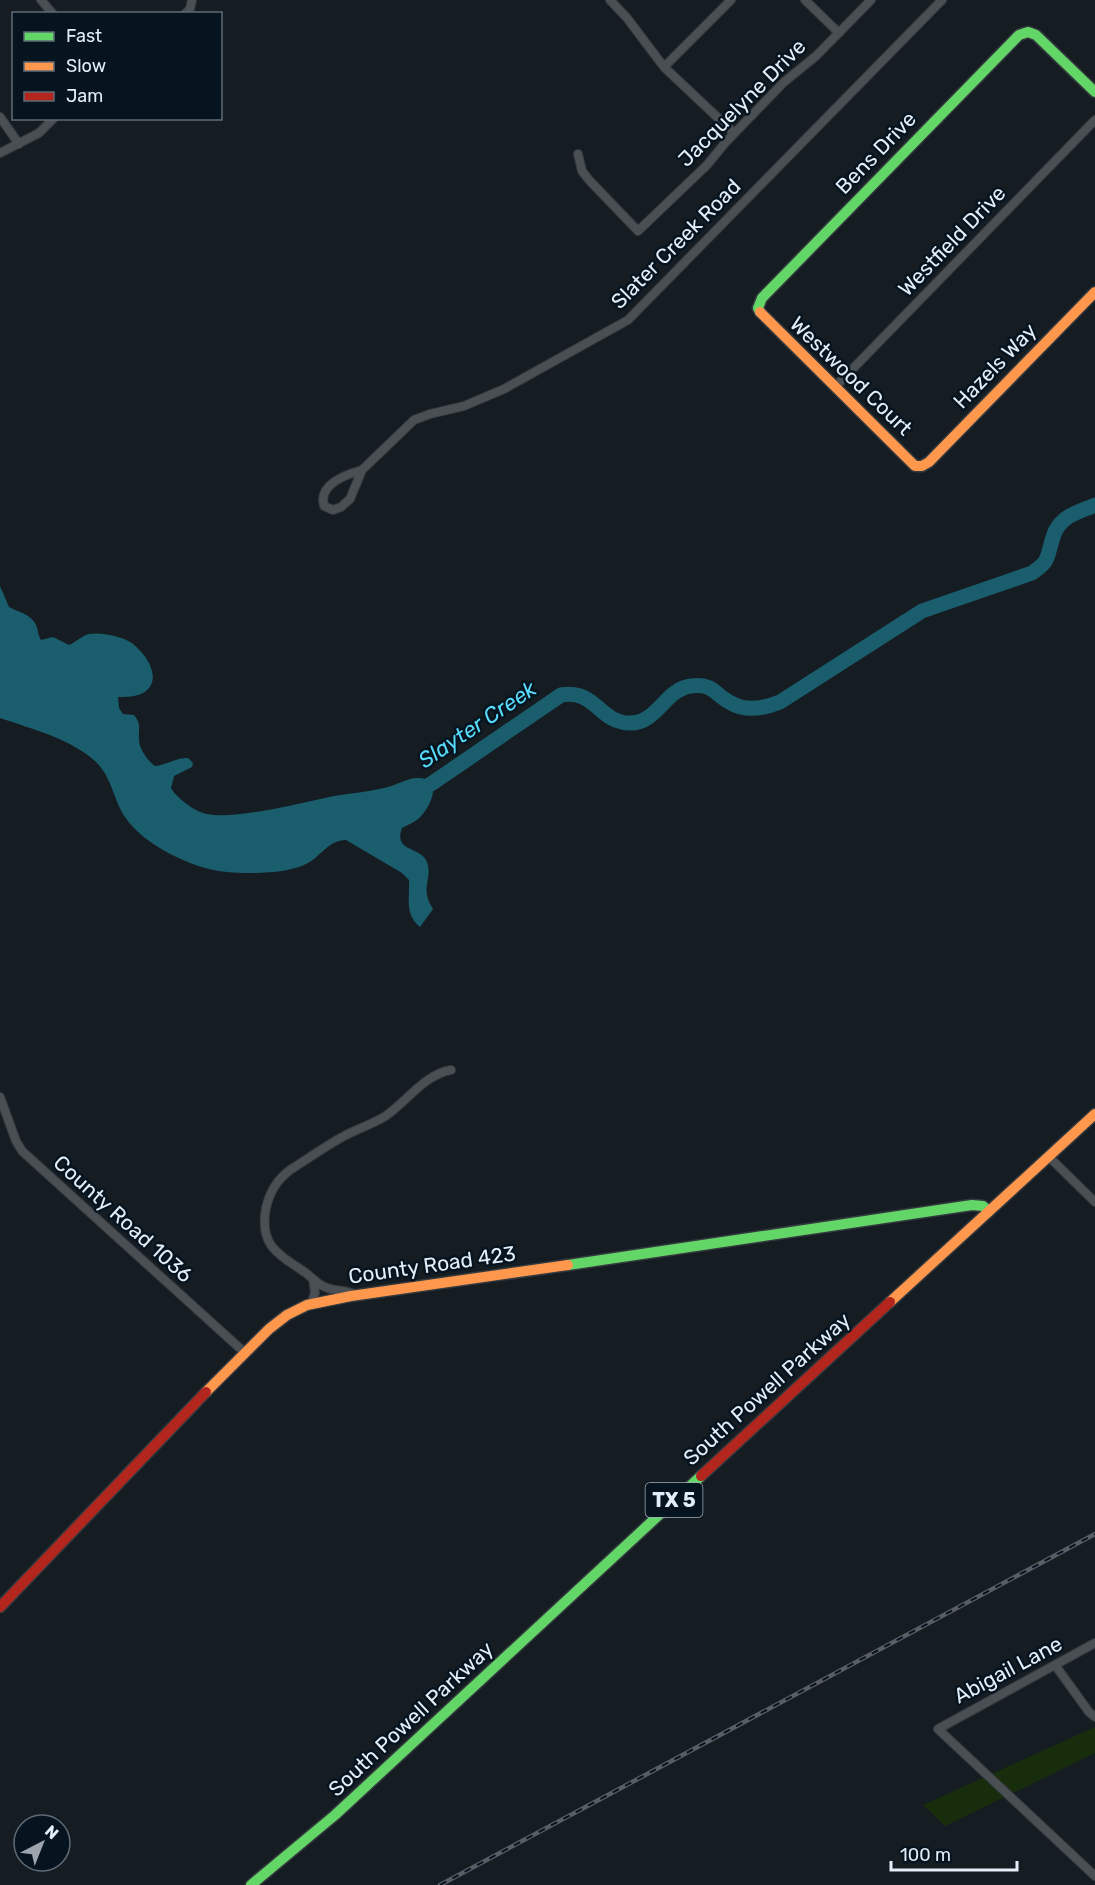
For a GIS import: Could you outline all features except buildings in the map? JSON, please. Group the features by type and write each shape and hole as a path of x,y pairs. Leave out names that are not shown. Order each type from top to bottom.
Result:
{"street":[{"path":"40,0 51,12"},
{"path":"610,0 627,18 664,67 734,133"},
{"path":"664,67 730,0"},
{"path":"805,0 838,33"},
{"name":"Jacquelyne Drive","path":"578,154 582,171 589,180 638,231 707,165 734,133 784,82 816,56 871,0"},
{"name":"Slater Creek Road","path":"362,470 350,499 341,507 333,510 324,506 322,498 326,488 362,470 414,420 488,397 628,320 942,0"},
{"name":"Bens Drive","path":"758,308 762,298 1019,35 1028,32 1036,35 1095,92"},
{"path":"0,117 19,144"},
{"path":"0,153 39,134 52,120"},
{"name":"Westfield Drive","path":"835,387 1095,120"},
{"name":"Hazels Way","path":"922,466 929,462 1095,292"},
{"name":"Westwood Court","path":"758,308 761,315 915,466 922,466"},
{"path":"356,1295 345,1290 327,1288 282,1258 268,1241 264,1223 268,1198 274,1186 290,1170 345,1135 382,1118 426,1081 445,1071 452,1070"},
{"name":"County Road 1036","path":"0,1097 16,1141 26,1154 244,1352"},
{"name":"South Powell Parkway","path":"251,1885 352,1800 698,1478 1095,1114"},
{"path":"1048,1156 1095,1202"},
{"name":"County Road 423","path":"0,1607 244,1352 273,1326 301,1307 356,1295 729,1242 972,1204 983,1206 989,1211"},
{"path":"310,1304 315,1293 315,1283 312,1278"},
{"name":"Abigail Lane","path":"1095,1643 938,1729 1095,1876"},
{"path":"1056,1665 1095,1718"}],"green space":[{"path":"1095,1727 1095,1753 945,1826 923,1805"}],"water":[{"path":"0,586 9,607 34,621 41,640 53,637 69,645 87,635 105,634 130,642 142,653 151,667 152,682 141,694 118,697 119,708 123,714 134,715 136,718 139,724 141,747 155,766 184,758 188,758 193,763 192,767 174,776 171,788 181,799 203,813 231,815 248,813 388,787 415,778 427,780 433,789 430,802 418,819 402,828 400,836 404,846 419,853 427,862 427,895 433,909 420,927 410,911 409,880 402,873 346,840 335,842 313,860 300,867 246,873 214,870 185,861 144,837 125,817 109,781 95,761 62,740 0,718"}],"waterway":[{"name":"Slayter Creek","path":"412,793 431,784 561,695 573,694 582,697 611,718 630,723 648,718 674,693 691,686 709,688 737,706 762,707 780,702 922,611 1032,573 1046,560 1055,532 1062,522 1071,515 1095,505"}],"railway":[{"path":"440,1885 1095,1534"}],"traffic: fast":[{"path":"760,312 758,308 762,298 1019,35 1028,32 1036,35 1095,92"},
{"path":"568,1265 972,1205 983,1206 989,1211"},
{"path":"251,1885 335,1815 701,1476"}],"traffic: slow":[{"path":"760,312 915,466 922,466 929,462 1095,292"},
{"path":"890,1302 1095,1114"},
{"path":"206,1392 269,1329 287,1315 307,1305 351,1296 568,1265"}],"traffic: jam":[{"path":"701,1476 890,1302"},
{"path":"0,1607 206,1392"}]}
